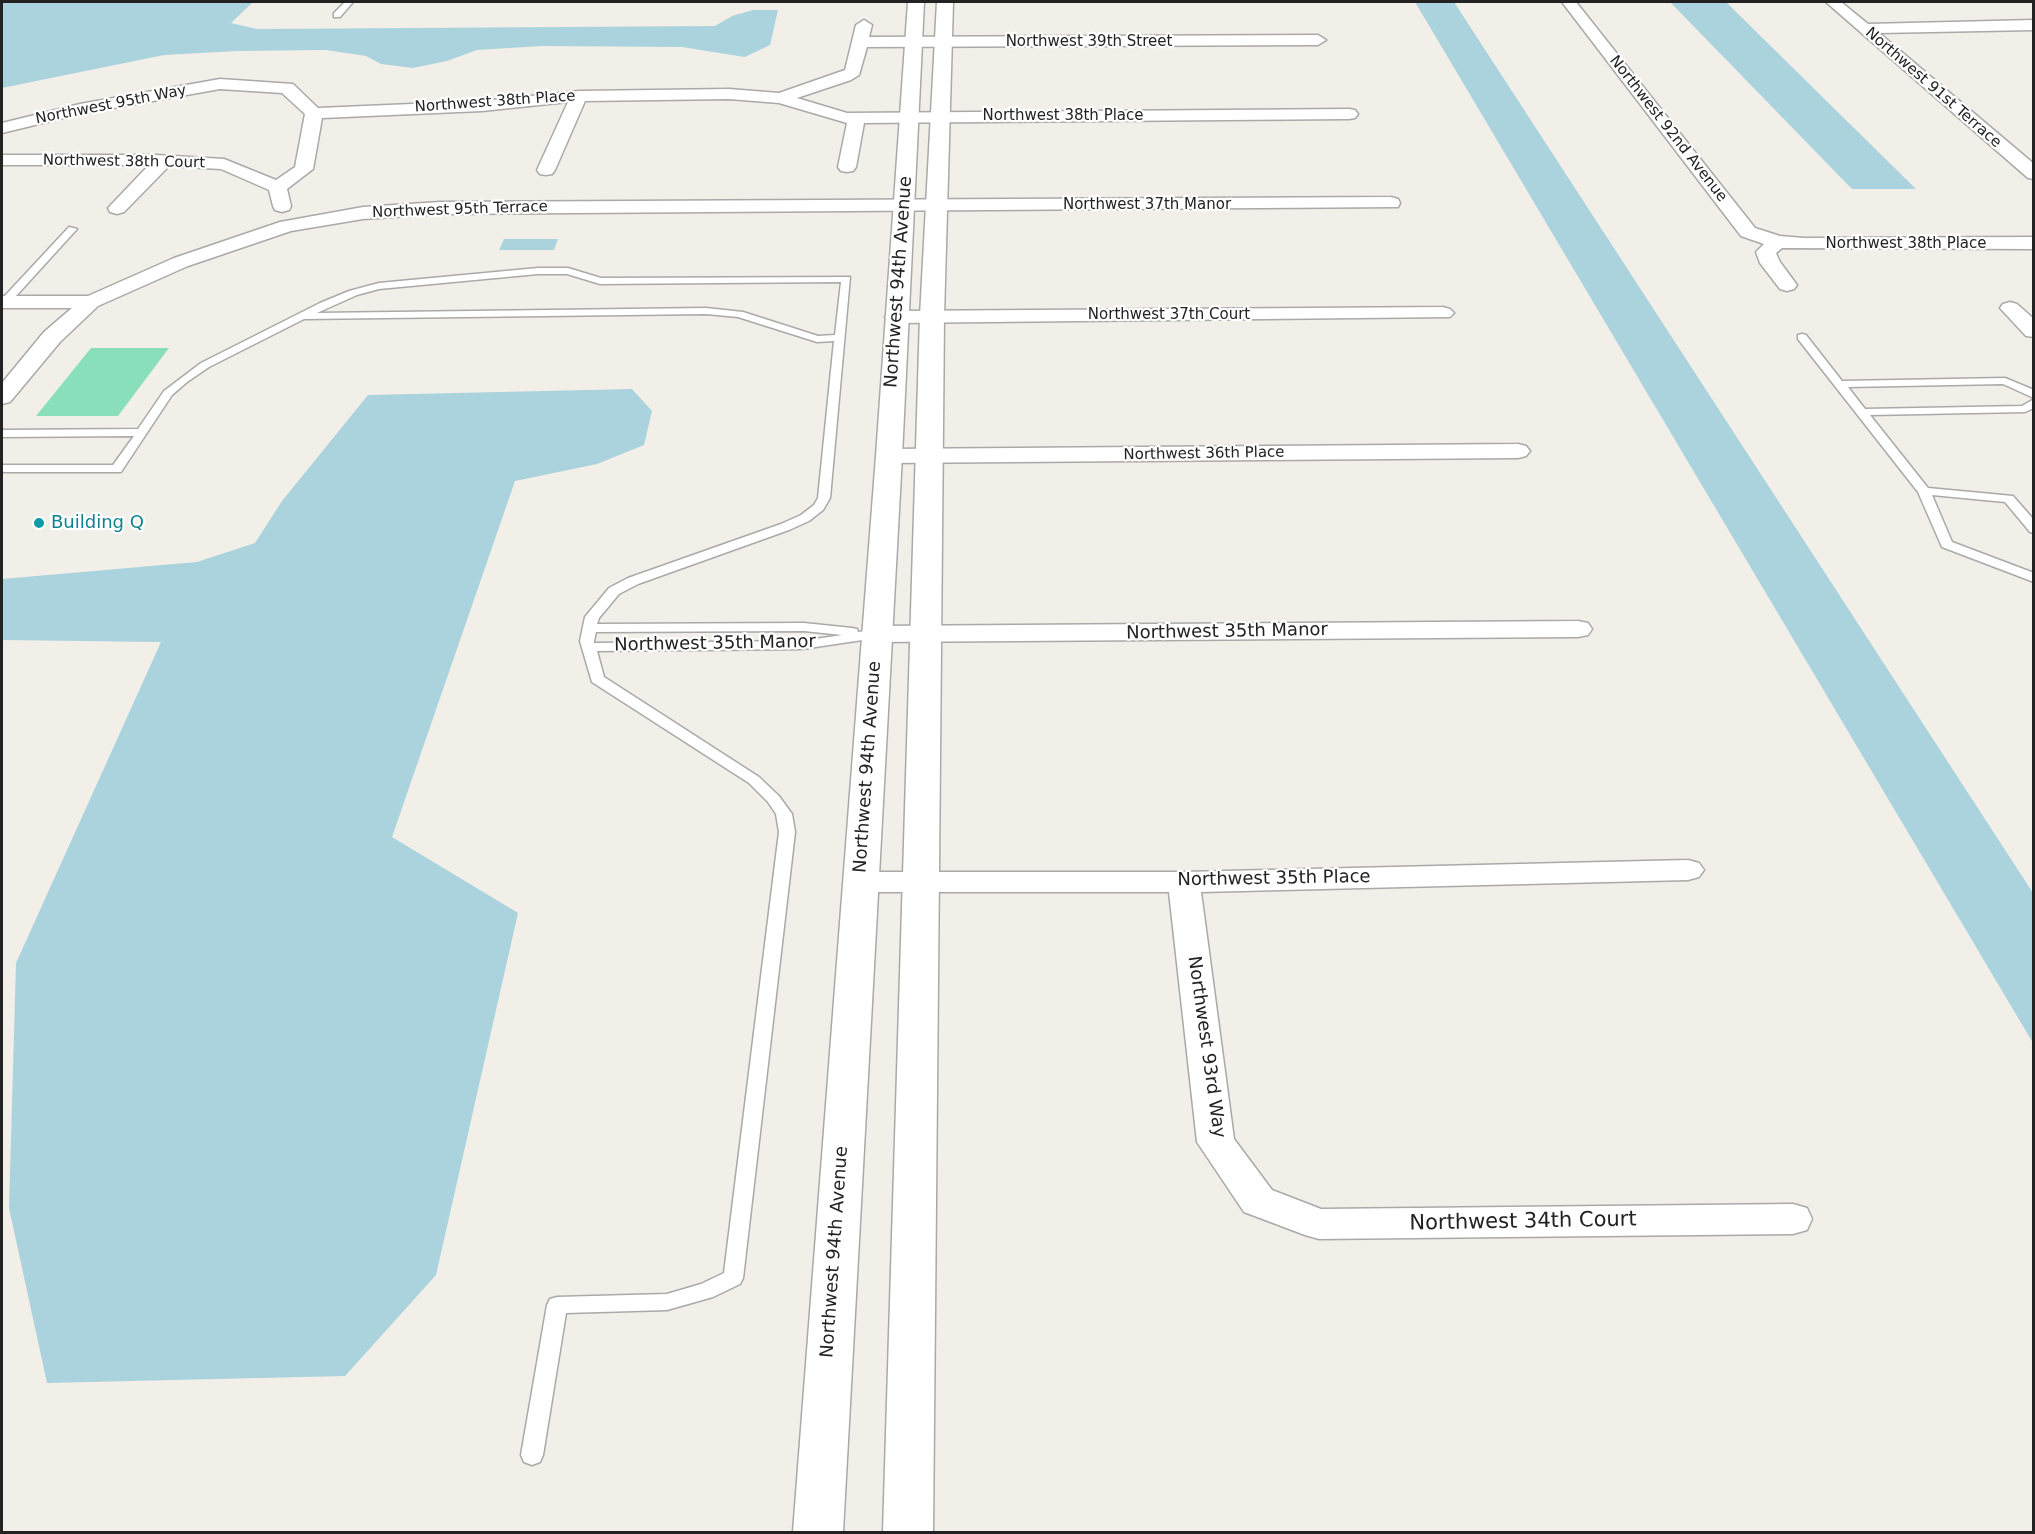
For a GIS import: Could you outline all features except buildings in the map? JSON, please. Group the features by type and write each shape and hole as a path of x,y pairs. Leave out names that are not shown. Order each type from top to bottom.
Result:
{"street":[{"name":"Northwest 94th Avenue","path":"818,1533 889,456 896,317 941,117 929,43 916,2"},
{"name":"Northwest 94th Avenue","path":"908,1533 919,882 927,635 932,316 909,117 929,43 945,2"},
{"name":"Northwest 92nd Avenue","path":"1569,2 1748,232 1778,242"},
{"name":"Northwest 91st Terrace","path":"1833,2 2034,174"},
{"name":"Northwest 38th Place","path":"780,98 845,77 853,72 864,25"},
{"path":"1864,29 2034,25"},
{"name":"Northwest 39th Street","path":"860,42 1318,40"},
{"name":"Northwest 95th Way","path":"2,128 80,109 220,84 287,88 314,112"},
{"name":"Northwest 38th Place","path":"314,112 482,106 579,96 729,94 780,98 846,118 1349,114"},
{"path":"546,170 579,96"},
{"path":"287,226 277,187 304,169 314,112"},
{"path":"847,167 857,117"},
{"name":"Northwest 38th Court","path":"2,160 164,161 224,164 277,187"},
{"path":"117,208 164,161"},
{"name":"Northwest 37th Manor","path":"920,207 1391,203"},
{"name":"Northwest 95th Terrace","path":"2,397 52,337 91,302 181,262 287,226 363,213 440,208 920,207"},
{"name":"Northwest 38th Place","path":"1778,242 1804,244 2034,243"},
{"path":"1778,242 1766,252 1770,263 1787,285"},
{"path":"2,303 91,302"},
{"path":"2034,308 2010,308 2034,332"},
{"name":"Northwest 37th Court","path":"896,317 1443,313"},
{"name":"Northwest 36th Place","path":"889,456 1518,451"},
{"name":"Northwest 35th Manor","path":"876,634 1578,629"},
{"name":"Northwest 35th Place","path":"860,882 1184,882 1688,870"},
{"name":"Northwest 93rd Way","path":"1184,882 1216,1142 1258,1201"},
{"name":"Northwest 34th Court","path":"1258,1201 1319,1224 1793,1220"}],"lane":[{"path":"337,15 349,2"},
{"path":"2,303 72,229"},
{"path":"2,469 117,469 168,393 183,380 205,365 302,316 353,293 379,286 501,273 568,271 600,281 846,279 824,498 819,507 805,518 785,527 633,581 614,591 592,617 589,638 597,679 754,780 774,799 784,814 787,832 733,1278 706,1291 667,1302 557,1305 532,1455"},
{"path":"302,316 706,312 739,314 817,339 840,338"},
{"path":"1802,337 1924,491 1947,543 2034,578"},
{"path":"1839,384 2005,381 2034,395"},
{"path":"1862,412 2025,409 2034,402"},
{"path":"2,432 142,432"},
{"path":"1924,491 2009,499 2034,529"},
{"name":"Northwest 35th Manor","path":"589,638 802,645 876,634"}],"green space":[{"path":"91,348 169,348 118,416 36,416"}],"water":[{"path":"2,2 253,2 231,23 257,29 715,26 732,16 753,10 778,10 770,45 745,57 682,47 542,46 477,50 447,61 413,68 381,64 366,56 326,50 237,51 164,55 2,88"},
{"path":"1415,2 1454,2 2033,893 2033,1043"},
{"path":"1670,2 1726,2 1916,189 1852,189"},
{"path":"504,239 558,239 554,250 499,250"},
{"path":"632,389 652,411 644,445 597,464 515,481 392,837 518,913 436,1275 345,1376 47,1383 9,1208 16,963 161,642 2,640 2,579 197,562 255,543 282,501 368,395"}],"place":[{"name":"Building Q","path":"39,523"}]}
